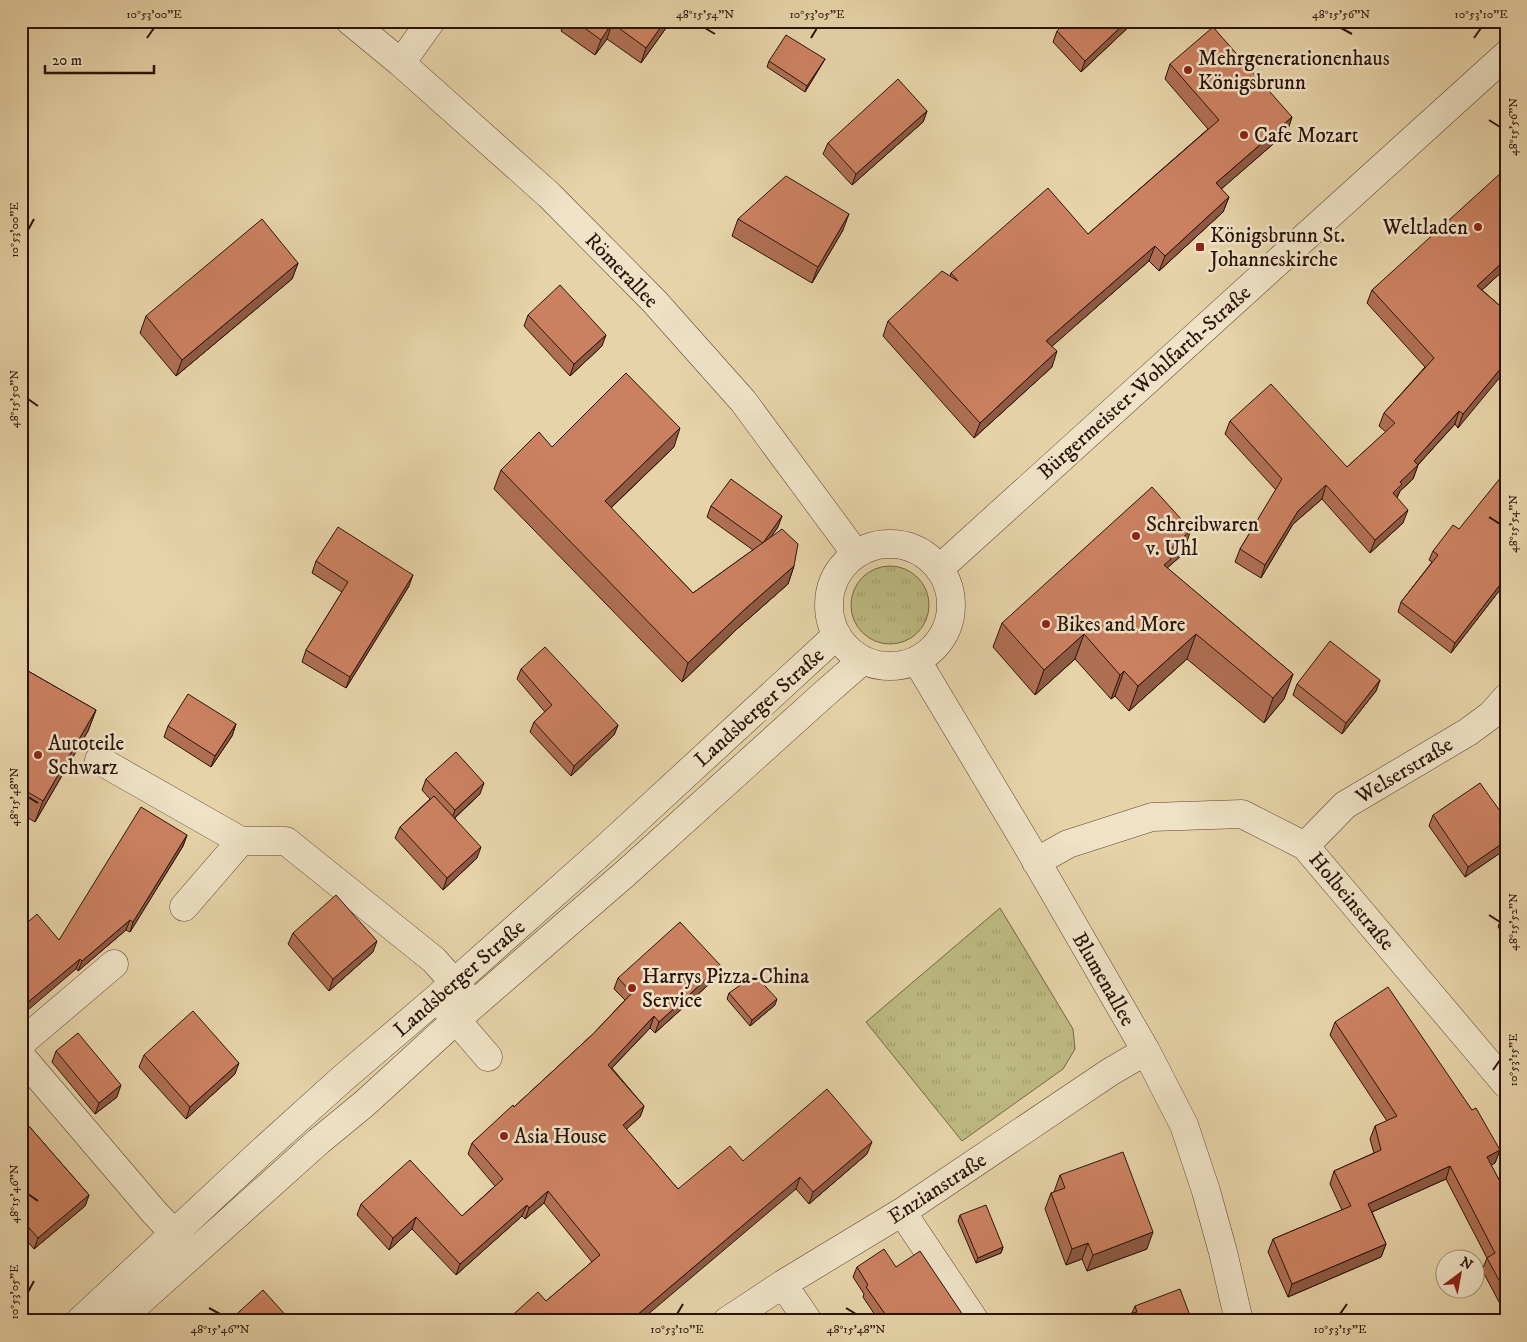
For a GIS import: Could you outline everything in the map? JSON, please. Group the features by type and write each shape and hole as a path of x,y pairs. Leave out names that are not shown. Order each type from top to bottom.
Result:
{"street":[{"name":"Römerallee","path":"350,21 401,63 549,195 654,301 743,401 856,554"},
{"path":"401,63 431,21"},
{"name":"Bürgermeister-Wohlfarth-Straße","path":"939,569 1506,55"},
{"path":"891,545 909,547 926,556 939,569 947,584 951,602 949,620 943,636 932,651 917,661 899,666 881,666 863,660 848,650 837,635 830,618 829,600 833,582 843,566 856,554 873,547 891,545"},
{"name":"Landsberger Straße","path":"80,1321 342,1079 608,846 837,635"},
{"name":"Landsberger Straße","path":"118,1321 319,1141 364,1104 465,1012 627,872 863,660"},
{"name":"Blumenallee","path":"917,661 1146,1052 1184,1126 1206,1191 1239,1321"},
{"name":"Welserstraße","path":"1306,846 1345,805 1468,732 1491,714 1506,698"},
{"path":"98,760 242,840 286,841 434,960 445,990 465,1012 488,1057"},
{"name":"Holbeinstraße","path":"1036,862 1068,844 1152,817 1242,814 1306,846 1506,1084"},
{"path":"184,906 242,840"},
{"path":"21,1043 114,964"},
{"name":"Enzianstraße","path":"726,1321 902,1212 1110,1072 1146,1052"},
{"path":"21,1056 194,1254"},
{"path":"902,1212 975,1321"},
{"path":"783,1284 808,1321"}],"green space":[{"path":"890,566 905,569 918,577 926,590 929,605 926,620 918,633 905,641 890,644 875,641 862,633 854,620 851,605 854,590 862,577 875,569"},
{"path":"1000,908 1073,1029 1075,1049 1063,1069 962,1141 866,1022"}],"building":[{"path":"575,21 665,21 646,48 612,23 601,40"},
{"path":"1067,21 1127,21 1085,61 1057,31"},
{"path":"1213,27 1292,117 1216,183 1229,197 1165,256 1155,246 1046,341 1057,351 980,423 888,321 942,271 958,281 951,273 1048,188 1088,234 1219,120 1170,64"},
{"path":"786,35 825,59 807,86 769,61"},
{"path":"898,79 927,111 856,174 828,143"},
{"path":"1503,171 1506,174 1506,259 1477,286 1506,311 1506,362 1463,414 1459,411 1414,461 1418,465 1400,482 1402,484 1393,493 1408,510 1375,540 1326,485 1298,511 1265,565 1240,549 1282,479 1230,421 1271,384 1347,467 1395,423 1384,413 1434,358 1372,290"},
{"path":"786,176 849,214 818,267 738,219"},
{"path":"262,219 298,263 182,360 146,316"},
{"path":"560,285 606,335 574,364 528,315"},
{"path":"626,373 680,428 605,501 693,593 782,529 798,544 794,566 688,663 501,470 539,432 552,447"},
{"path":"1506,471 1506,577 1455,643 1401,602 1438,555 1433,551 1453,525 1459,529"},
{"path":"731,479 782,516 763,543 711,506"},
{"path":"1152,487 1191,530 1166,553 1171,559 1164,565 1293,674 1273,698 1196,634 1138,686 1124,671 1120,675 1084,634 1044,670 1002,623"},
{"path":"338,527 413,575 350,677 306,650 348,582 316,561"},
{"path":"1330,641 1380,680 1346,723 1297,684"},
{"path":"545,647 618,725 574,766 534,722 552,705 521,669"},
{"path":"21,667 96,710 43,801 21,788"},
{"path":"188,694 236,724 215,756 168,726"},
{"path":"456,752 484,783 455,810 426,779"},
{"path":"1480,783 1500,811 1506,807 1506,841 1468,867 1433,815"},
{"path":"434,796 481,847 447,878 400,827"},
{"path":"141,807 187,835 133,922 130,920 82,961 80,959 21,1008 21,928 37,914 59,940"},
{"path":"336,895 377,941 333,979 293,933"},
{"path":"680,922 721,966 659,1022 654,1016 608,1065 644,1106 623,1125 678,1189 730,1146 743,1161 827,1089 872,1142 813,1192 800,1177 630,1321 506,1321 538,1292 546,1301 600,1255 548,1191 529,1208 527,1205 460,1264 416,1217 393,1238 361,1204 410,1160 462,1216 503,1179 472,1143 593,1034 632,993 618,978"},
{"path":"755,975 777,999 752,1020 729,993"},
{"path":"1388,987 1472,1110 1476,1108 1500,1150 1487,1157 1506,1193 1506,1293 1487,1258 1495,1253 1450,1166 1368,1204 1386,1244 1292,1284 1273,1239 1351,1206 1334,1171 1381,1150 1375,1126 1397,1116 1335,1022"},
{"path":"193,1011 239,1063 190,1107 144,1055"},
{"path":"78,1033 121,1085 99,1103 56,1051"},
{"path":"21,1117 89,1195 38,1238 23,1221 21,1223"},
{"path":"1123,1152 1153,1232 1093,1255 1088,1243 1072,1249 1051,1193 1065,1188 1060,1175"},
{"path":"986,1205 1003,1247 978,1258 960,1215"},
{"path":"884,1249 896,1267 920,1251 967,1321 890,1321 866,1287 868,1285 857,1267"},
{"path":"1180,1289 1192,1321 1128,1321 1126,1315 1137,1312 1135,1306"},
{"path":"263,1290 291,1321 229,1321"}],"place":[{"name":"Mehrgenerationenhaus Königsbrunn","path":"1188,70"},
{"name":"Cafe Mozart","path":"1244,135"},
{"name":"Weltladen","path":"1478,227"},
{"name":"Königsbrunn St. Johanneskirche","path":"1200,247"},
{"name":"Schreibwaren v. Uhl","path":"1136,536"},
{"name":"Bikes and More","path":"1046,624"},
{"name":"Autoteile Schwarz","path":"38,755"},
{"name":"Harrys Pizza-China Service","path":"632,988"},
{"name":"Asia House","path":"504,1136"}]}
